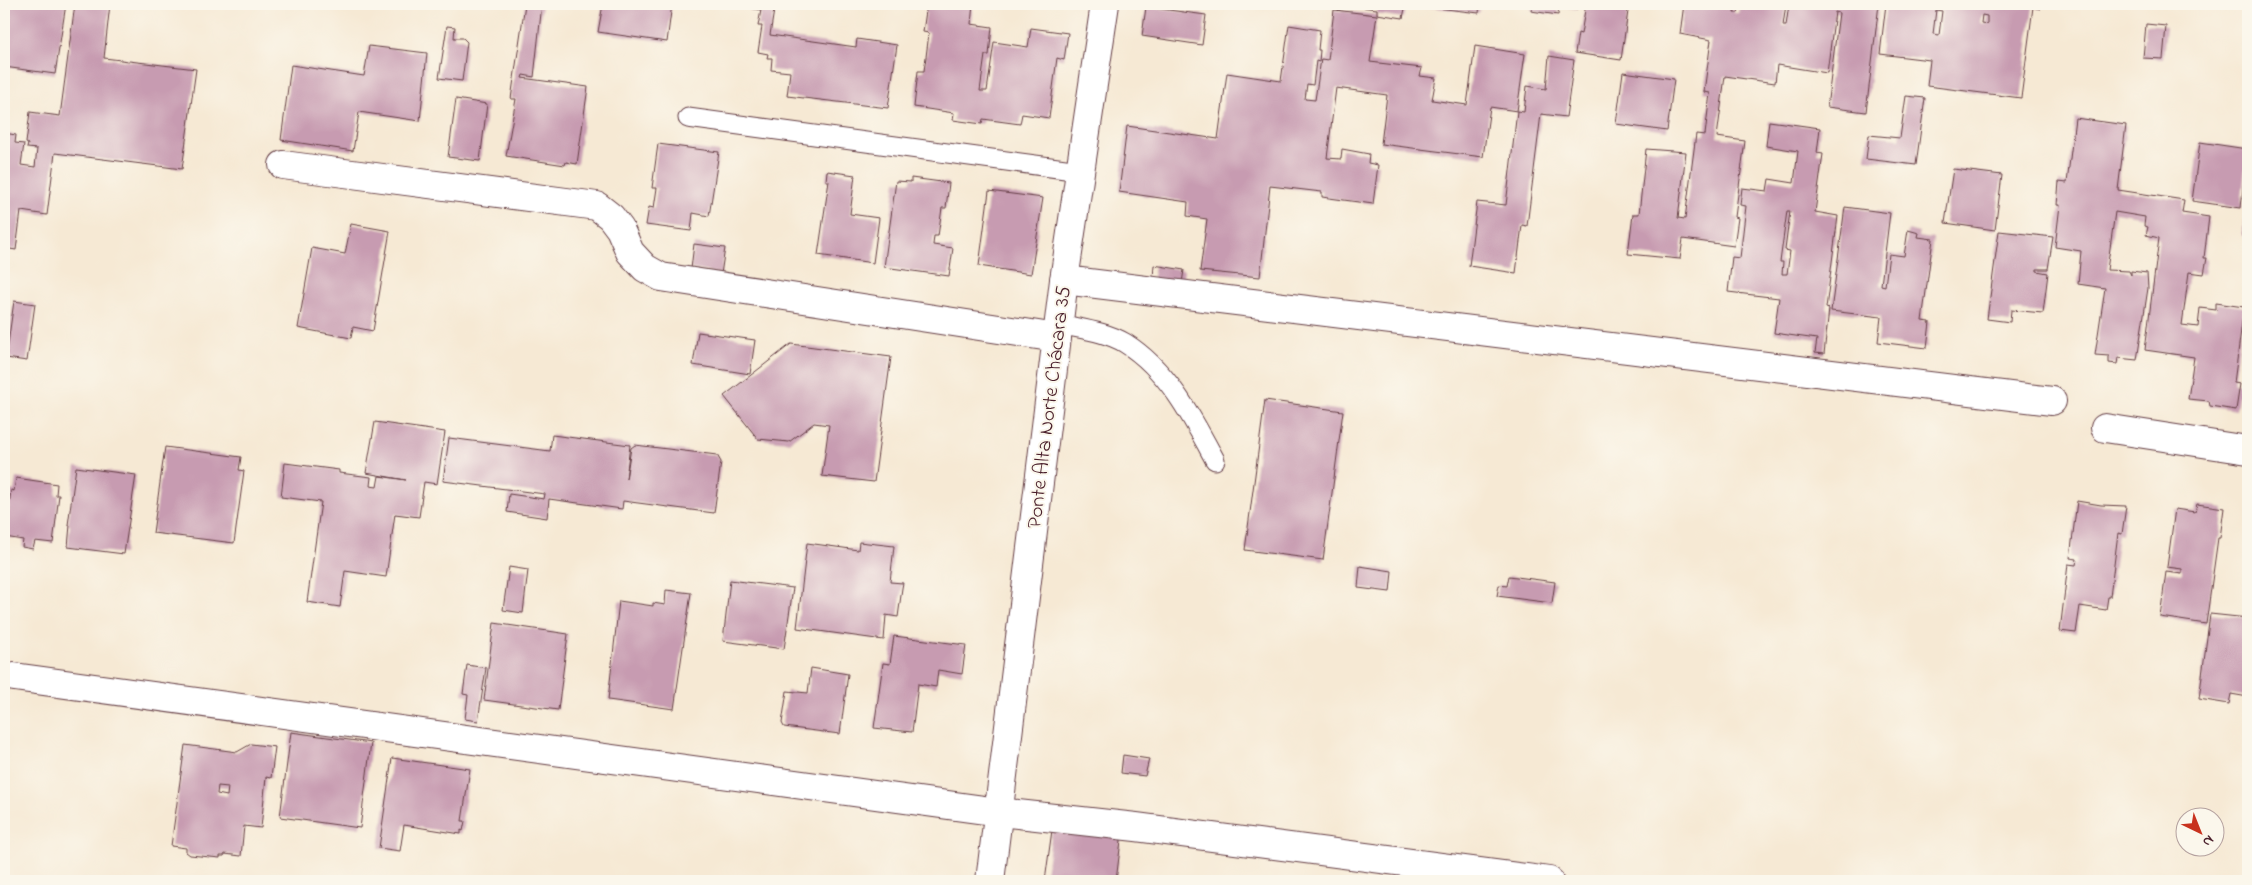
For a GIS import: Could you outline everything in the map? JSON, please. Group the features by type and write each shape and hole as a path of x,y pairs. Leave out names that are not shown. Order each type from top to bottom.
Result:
{"street":[{"name":"Ponte Alta Norte Chácara 35","path":"990,881 1064,280 1105,4"},
{"path":"283,165 597,206 611,217 620,229 630,252 645,268 661,276 1058,331"},
{"path":"1064,280 2052,401"},
{"path":"2105,428 2248,450"},
{"path":"14,677 999,812 1136,827 1548,881"}],"lane":[{"path":"688,118 1080,171"},
{"path":"1058,331 1100,333 1124,343 1147,360 1189,411 1214,460"}],"building":[{"path":"6,4 66,4 55,74 4,67"},
{"path":"75,4 110,4 104,58 196,69 182,169 55,153 47,215 21,211 16,250 4,248 4,133 16,135 15,143 24,144 21,165 35,167 37,149 27,148 28,144 26,143 30,112 60,116"},
{"path":"525,4 542,4 534,77 523,75 522,78 588,87 577,164 566,162 565,165 506,156 516,99 511,99"},
{"path":"603,4 672,4 667,42 598,32"},
{"path":"724,4 775,4 770,35 856,47 857,39 897,45 888,108 787,96 790,72 771,70 772,58 767,58 768,54 758,52 762,26 758,26 761,10"},
{"path":"927,4 973,4 971,24 992,27 989,55 985,55 980,91 987,91 994,42 1028,47 1031,28 1068,33 1064,60 1057,58 1049,118 1022,114 1020,124 983,119 982,124 953,120 954,113 914,107 918,71 924,71 926,57 929,33 923,32"},
{"path":"1353,4 1406,4 1403,18 1377,14 1377,9 1353,6"},
{"path":"1430,4 1480,4 1479,13 1429,7"},
{"path":"1532,4 1578,4 1577,9 1559,6 1558,15 1531,11"},
{"path":"1586,4 1629,4 1621,60 1575,53 1578,33 1581,34"},
{"path":"1684,4 1735,4 1734,13 1738,13 1740,4 1786,4 1783,26 1786,26 1789,4 1879,4 1866,112 1827,107 1839,13 1835,12 1827,73 1777,65 1775,83 1725,76 1717,137 1745,141 1735,217 1738,218 1734,246 1683,239 1680,259 1628,254 1633,214 1639,214 1646,149 1686,152 1678,218 1685,219 1696,134 1705,135 1710,93 1704,92 1711,40 1680,34"},
{"path":"1886,4 2041,4 2040,9 2033,7 2021,98 1927,86 1930,60 1880,54","holes":["1936,10 1942,11 1939,35 1933,34","1982,15 1987,16 1987,24 1981,23"]},
{"path":"1146,7 1206,15 1202,45 1142,36"},
{"path":"1334,10 1377,15 1370,62 1422,68 1420,76 1436,78 1432,100 1467,105 1475,46 1525,54 1517,111 1490,107 1483,157 1381,144 1387,95 1336,88 1327,158 1341,159 1342,149 1369,154 1368,163 1378,165 1373,204 1322,197 1322,192 1270,186 1260,277 1200,271 1207,219 1187,216 1188,202 1119,192 1127,126 1218,139 1227,73 1281,81 1289,25 1320,30 1319,62 1316,61 1313,85 1307,84 1305,99 1315,100 1321,59 1328,60"},
{"path":"2146,24 2166,26 2163,59 2143,58"},
{"path":"447,26 455,27 454,38 463,38 467,42 462,81 439,78"},
{"path":"369,46 427,53 420,121 359,112 353,151 281,140 291,65 364,76"},
{"path":"1549,56 1574,60 1566,117 1541,114 1527,226 1522,225 1516,273 1469,266 1477,202 1506,205 1517,111 1524,112 1527,86 1546,89"},
{"path":"1623,72 1674,79 1667,131 1616,124"},
{"path":"1906,96 1925,98 1916,165 1866,159 1869,135 1900,138"},
{"path":"456,99 487,104 480,161 448,157"},
{"path":"2075,118 2126,125 2118,190 2184,200 2182,213 2209,217 2204,258 2207,258 2204,274 2189,272 2182,325 2198,327 2200,308 2216,310 2216,303 2244,307 2234,383 2240,384 2236,410 2210,406 2209,401 2188,399 2194,357 2145,350 2159,238 2146,235 2148,227 2144,226 2145,217 2115,212 2107,270 2129,271 2131,275 2131,271 2147,273 2148,288 2137,360 2118,358 2117,364 2109,363 2109,356 2095,355 2105,288 2078,284 2081,251 2055,247 2060,205 2057,205 2059,182 2067,183"},
{"path":"1769,121 1820,128 1817,153 1823,154 1815,212 1838,216 1826,308 1829,309 1824,354 1815,353 1817,339 1774,333 1779,298 1728,292 1732,257 1740,258 1746,206 1740,205 1742,188 1767,191 1769,179 1794,183 1798,151 1766,146","holes":["1787,211 1790,211 1785,250 1790,251 1787,274 1782,274 1783,262 1780,262"]},
{"path":"2200,142 2247,149 2241,208 2192,201"},
{"path":"658,144 719,152 709,216 693,213 691,231 646,225 649,207 654,208 657,188 652,188"},
{"path":"1953,169 2002,175 1995,230 1945,223"},
{"path":"827,171 855,175 850,214 879,218 873,263 818,255 829,181 826,181"},
{"path":"911,178 949,183 946,208 942,208 938,236 934,236 933,245 953,248 949,276 884,267 896,181 911,182"},
{"path":"989,191 1043,198 1031,274 979,266"},
{"path":"1845,207 1890,213 1881,285 1885,286 1889,254 1904,256 1908,230 1919,233 1918,237 1933,239 1922,321 1930,322 1927,348 1878,342 1881,317 1831,311"},
{"path":"2245,209 2248,209 2248,237 2242,236"},
{"path":"351,224 390,231 373,331 353,327 351,338 298,328 312,248 345,254"},
{"path":"1999,231 2053,237 2048,269 2037,269 2037,271 2048,273 2043,313 2011,310 2010,322 1987,319"},
{"path":"694,244 725,248 721,274 691,269"},
{"path":"1154,265 1184,270 1182,283 1153,279"},
{"path":"14,301 35,304 27,361 6,358"},
{"path":"698,332 755,340 750,374 693,365"},
{"path":"791,344 891,357 874,482 822,476 829,425 814,423 789,442 758,439 724,396"},
{"path":"1265,400 1343,411 1323,560 1245,550"},
{"path":"375,422 445,432 437,484 424,482 419,517 395,514 386,577 345,571 340,607 307,602 321,502 281,497 285,463 339,470 339,473 371,477 370,486 377,487 379,476 406,480 366,473"},
{"path":"552,435 630,445 626,479 631,448 635,445 717,455 721,462 714,513 623,501 622,509 549,499 547,518 507,512 509,494 544,499 545,494 443,481 449,438 550,451"},
{"path":"165,447 241,457 239,470 244,471 234,543 153,533"},
{"path":"76,467 136,475 124,554 68,547 70,525 68,525"},
{"path":"16,478 57,484 56,495 59,495 53,543 35,541 33,549 22,547 23,540 5,537 11,490 14,491"},
{"path":"2077,501 2101,505 2126,506 2122,534 2118,533 2110,597 2108,597 2106,610 2080,606 2076,633 2060,631 2068,564 2076,565 2077,559 2070,558"},
{"path":"2197,504 2224,508 2206,624 2160,617 2166,572 2182,574 2182,569 2167,567 2175,509 2195,512"},
{"path":"859,542 894,546 890,582 903,583 898,617 886,615 884,640 797,628 807,543 858,550"},
{"path":"1360,566 1392,571 1390,592 1358,588"},
{"path":"509,567 528,570 523,613 503,610"},
{"path":"1509,576 1555,582 1552,603 1497,596 1499,585 1507,586"},
{"path":"730,580 793,588 784,649 723,641"},
{"path":"666,590 691,593 674,709 608,700 619,601 653,606 653,603 665,605"},
{"path":"2210,614 2248,618 2248,697 2231,694 2229,704 2199,699"},
{"path":"494,623 568,634 558,710 484,700"},
{"path":"894,636 966,645 962,674 938,670 936,687 918,684 912,732 874,728 883,663 890,664"},
{"path":"467,665 486,668 478,721 465,719 468,695 463,694"},
{"path":"811,668 848,674 840,734 784,727 782,723 787,691 808,693"},
{"path":"291,732 371,743 360,828 280,817"},
{"path":"251,744 275,747 271,778 266,777 261,828 244,826 241,856 225,854 220,856 220,858 190,855 186,852 186,848 171,846 185,745 237,752","holes":["218,786 228,787 227,796 217,794"]},
{"path":"1123,755 1149,759 1145,776 1121,773"},
{"path":"392,758 470,769 462,821 465,821 461,834 404,825 400,851 379,848"},
{"path":"1053,823 1122,832 1116,881 1045,881"}]}
